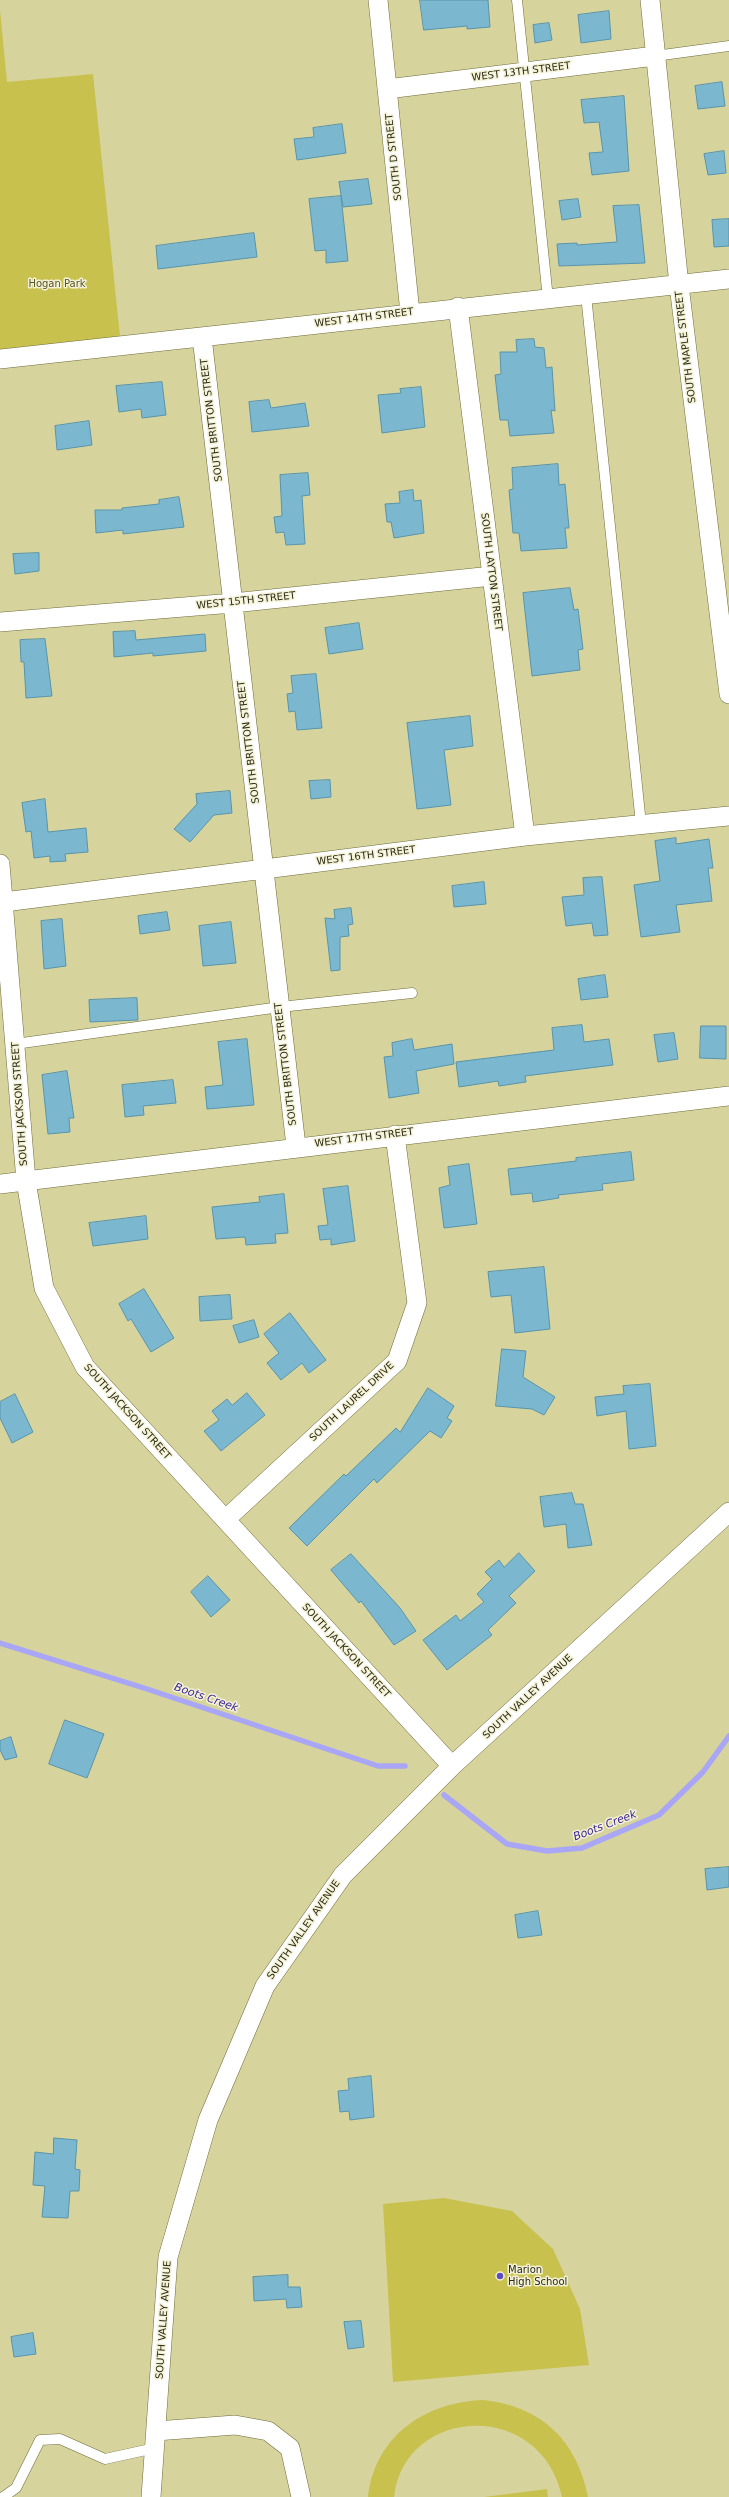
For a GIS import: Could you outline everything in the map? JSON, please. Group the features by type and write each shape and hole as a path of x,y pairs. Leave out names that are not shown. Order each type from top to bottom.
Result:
{"street":[{"name":"SOUTH D STREET","path":"378,0 410,313"},
{"name":"SOUTH MAPLE STREET","path":"650,0 679,284 729,694"},
{"name":"WEST 13TH STREET","path":"387,89 655,56"},
{"name":"WEST 14TH STREET","path":"0,360 410,313 729,279"},
{"name":"SOUTH LAYTON STREET","path":"458,308 525,836"},
{"name":"SOUTH BRITTON STREET","path":"202,337 296,1146"},
{"name":"WEST 15TH STREET","path":"0,622 233,603 492,576"},
{"name":"WEST 16TH STREET","path":"4,902 525,836 729,816"},
{"name":"SOUTH JACKSON STREET","path":"0,864 4,902 6,997 15,1044 26,1181 44,1288 85,1367 452,1766"},
{"name":"WEST 17TH STREET","path":"0,1184 296,1146 729,1096"},
{"name":"SOUTH LAUREL DRIVE","path":"226,1519 397,1361 417,1303 395,1135"},
{"name":"SOUTH VALLEY AVENUE","path":"151,2497 168,2257 208,2120 265,1986 343,1875 452,1766 488,1736 729,1512"},
{"path":"156,2440 235,2425 268,2431 290,2448 300,2497"}],"lane":[{"path":"517,0 548,298"},
{"path":"655,56 729,46"},
{"path":"586,295 641,824"},
{"path":"15,1044 280,1006 412,993"},
{"path":"3,2497 16,2488 40,2440 60,2439 105,2459 156,2440"}],"green space":[{"name":"Hogan Park","path":"0,10 7,82 93,74 120,337 0,350"},
{"path":"444,2198 512,2211 553,2249 580,2309 589,2365 393,2382 383,2204"},
{"path":"483,2400 504,2404 522,2410 539,2418 553,2429 565,2443 575,2459 583,2477 588,2497 562,2497 549,2465 528,2442 502,2430 474,2426 446,2431 422,2445 403,2467 394,2497 368,2497 373,2475 381,2456 392,2440 406,2426 423,2415 442,2407 462,2402"},
{"path":"547,2489 548,2497 484,2497"}],"building":[{"path":"420,0 488,0 490,27 467,29 467,26 424,30"},
{"path":"609,11 611,39 581,43 578,15"},
{"path":"549,23 552,40 535,43 533,25"},
{"path":"722,82 725,106 698,109 695,86"},
{"path":"624,96 629,171 592,175 589,153 603,152 599,122 584,123 581,100"},
{"path":"342,124 346,153 297,160 294,139 314,137 313,128"},
{"path":"724,151 726,173 708,175 704,154"},
{"path":"368,179 372,204 343,207 339,182"},
{"path":"341,196 348,261 326,263 326,250 315,251 309,199"},
{"path":"578,199 581,217 562,220 559,201"},
{"path":"639,205 645,263 559,266 557,244 577,243 577,245 617,242 613,206"},
{"path":"729,219 729,246 714,247 712,220"},
{"path":"254,233 257,257 158,269 156,246"},
{"path":"534,339 535,347 544,348 546,368 552,367 555,411 551,410 554,433 510,436 508,420 500,420 495,375 501,374 500,352 517,352 516,340"},
{"path":"162,382 166,415 142,418 141,409 119,412 116,386"},
{"path":"421,387 425,427 382,433 378,395 401,393 400,389"},
{"path":"269,400 271,408 305,403 309,426 252,432 249,402"},
{"path":"89,421 92,445 57,450 55,426"},
{"path":"558,464 559,485 565,484 569,528 565,528 567,548 521,551 519,533 513,533 509,490 513,489 512,468"},
{"path":"308,473 310,495 302,496 305,544 286,545 284,532 276,533 274,517 282,516 280,475"},
{"path":"413,490 414,501 421,500 424,533 394,538 391,522 387,522 385,504 400,503 399,492"},
{"path":"179,497 184,527 123,534 123,530 96,533 95,510 122,510 122,508 159,504 159,500"},
{"path":"39,553 39,571 15,574 13,554"},
{"path":"570,588 574,610 578,609 583,649 578,650 580,670 532,676 523,593"},
{"path":"359,623 363,649 329,654 325,628"},
{"path":"135,631 136,640 205,634 206,651 153,656 153,653 114,657 113,632"},
{"path":"45,639 52,696 26,698 24,662 21,662 20,640"},
{"path":"316,674 322,728 297,730 295,711 289,712 287,694 293,693 291,676"},
{"path":"470,716 473,746 444,750 451,805 417,809 407,723"},
{"path":"330,780 331,797 311,799 309,781"},
{"path":"230,791 232,813 214,815 190,842 174,829 197,804 196,794"},
{"path":"45,799 48,832 86,828 88,852 65,854 66,861 50,862 50,856 34,858 31,831 26,832 22,803"},
{"path":"676,838 676,844 709,839 713,868 708,868 712,901 676,905 680,932 641,937 634,885 660,881 655,841"},
{"path":"602,877 608,935 594,936 592,923 566,926 562,897 584,895 583,878"},
{"path":"484,882 486,904 454,907 452,886"},
{"path":"351,908 353,924 348,925 349,936 340,937 340,970 331,971 325,918 335,919 334,910"},
{"path":"167,912 170,930 140,934 138,916"},
{"path":"62,919 66,966 44,969 41,921"},
{"path":"231,922 236,963 203,966 199,926"},
{"path":"605,975 608,997 581,1000 578,979"},
{"path":"137,998 138,1020 90,1022 89,1000"},
{"path":"582,1025 584,1042 609,1039 613,1065 525,1076 526,1082 499,1086 498,1081 459,1087 456,1062 554,1050 552,1028"},
{"path":"701,1026 726,1026 726,1059 700,1058"},
{"path":"674,1033 678,1059 658,1062 654,1035"},
{"path":"247,1039 254,1105 207,1109 205,1087 223,1085 218,1042"},
{"path":"412,1039 414,1050 452,1044 454,1064 416,1071 419,1093 389,1098 384,1057 393,1056 392,1043"},
{"path":"67,1071 74,1118 69,1118 70,1132 48,1134 42,1075"},
{"path":"173,1080 176,1103 143,1106 144,1115 125,1117 122,1085"},
{"path":"631,1152 634,1180 602,1184 603,1190 558,1195 559,1198 533,1202 532,1193 511,1195 508,1169 576,1161 576,1158"},
{"path":"469,1164 477,1224 444,1228 439,1188 450,1185 448,1167"},
{"path":"348,1186 355,1241 331,1245 331,1239 320,1240 318,1226 328,1225 323,1189"},
{"path":"284,1194 288,1233 275,1234 276,1243 246,1245 245,1237 216,1239 212,1207 260,1202 259,1197"},
{"path":"146,1216 148,1239 93,1246 89,1223"},
{"path":"544,1267 550,1329 515,1333 511,1295 491,1297 488,1272"},
{"path":"144,1289 174,1338 151,1352 131,1319 128,1321 119,1304"},
{"path":"230,1295 232,1319 200,1321 199,1297"},
{"path":"290,1313 326,1360 309,1373 302,1363 281,1380 267,1363 279,1353 264,1334"},
{"path":"254,1320 259,1337 239,1343 233,1326"},
{"path":"502,1349 526,1351 523,1377 555,1397 544,1415 532,1409 496,1406"},
{"path":"650,1384 656,1446 629,1449 626,1411 597,1416 595,1397 624,1394 623,1386"},
{"path":"428,1388 454,1406 447,1418 452,1421 441,1438 430,1431 377,1483 374,1479 307,1546 289,1528 344,1474 346,1476 396,1428 400,1432"},
{"path":"247,1393 265,1415 221,1451 204,1431 219,1420 212,1411 227,1399 232,1405"},
{"path":"15,1394 33,1432 12,1443 0,1418 0,1402"},
{"path":"572,1493 575,1504 583,1504 592,1545 568,1548 566,1524 544,1527 540,1497"},
{"path":"519,1553 535,1571 509,1596 516,1603 488,1630 492,1635 447,1670 423,1640 456,1615 460,1621 484,1602 477,1594 492,1579 485,1572 499,1560 504,1567"},
{"path":"351,1554 400,1608 416,1631 394,1645 361,1601 359,1603 331,1570"},
{"path":"208,1576 230,1600 211,1617 191,1592"},
{"path":"65,1720 104,1734 87,1778 49,1764"},
{"path":"11,1737 17,1757 5,1760 0,1750 0,1741"},
{"path":"729,1867 729,1887 707,1890 705,1869"},
{"path":"538,1911 542,1935 518,1938 515,1915"},
{"path":"371,2076 374,2117 350,2120 349,2111 340,2112 338,2091 349,2090 348,2079"},
{"path":"54,2138 77,2140 75,2169 80,2170 79,2191 70,2191 68,2218 42,2217 45,2186 33,2185 35,2152 53,2154"},
{"path":"288,2275 288,2287 300,2287 302,2307 287,2308 286,2299 254,2301 253,2277"},
{"path":"361,2321 364,2347 348,2349 344,2322"},
{"path":"33,2333 36,2354 14,2357 11,2337"}],"waterway":[{"name":"Boots Creek","path":"0,1643 144,1688 378,1766 405,1766"},
{"name":"Boots Creek","path":"444,1795 507,1844 547,1851 582,1848 659,1815 703,1772 729,1736"}],"place":[{"name":"Marion High School","path":"500,2276"}]}
